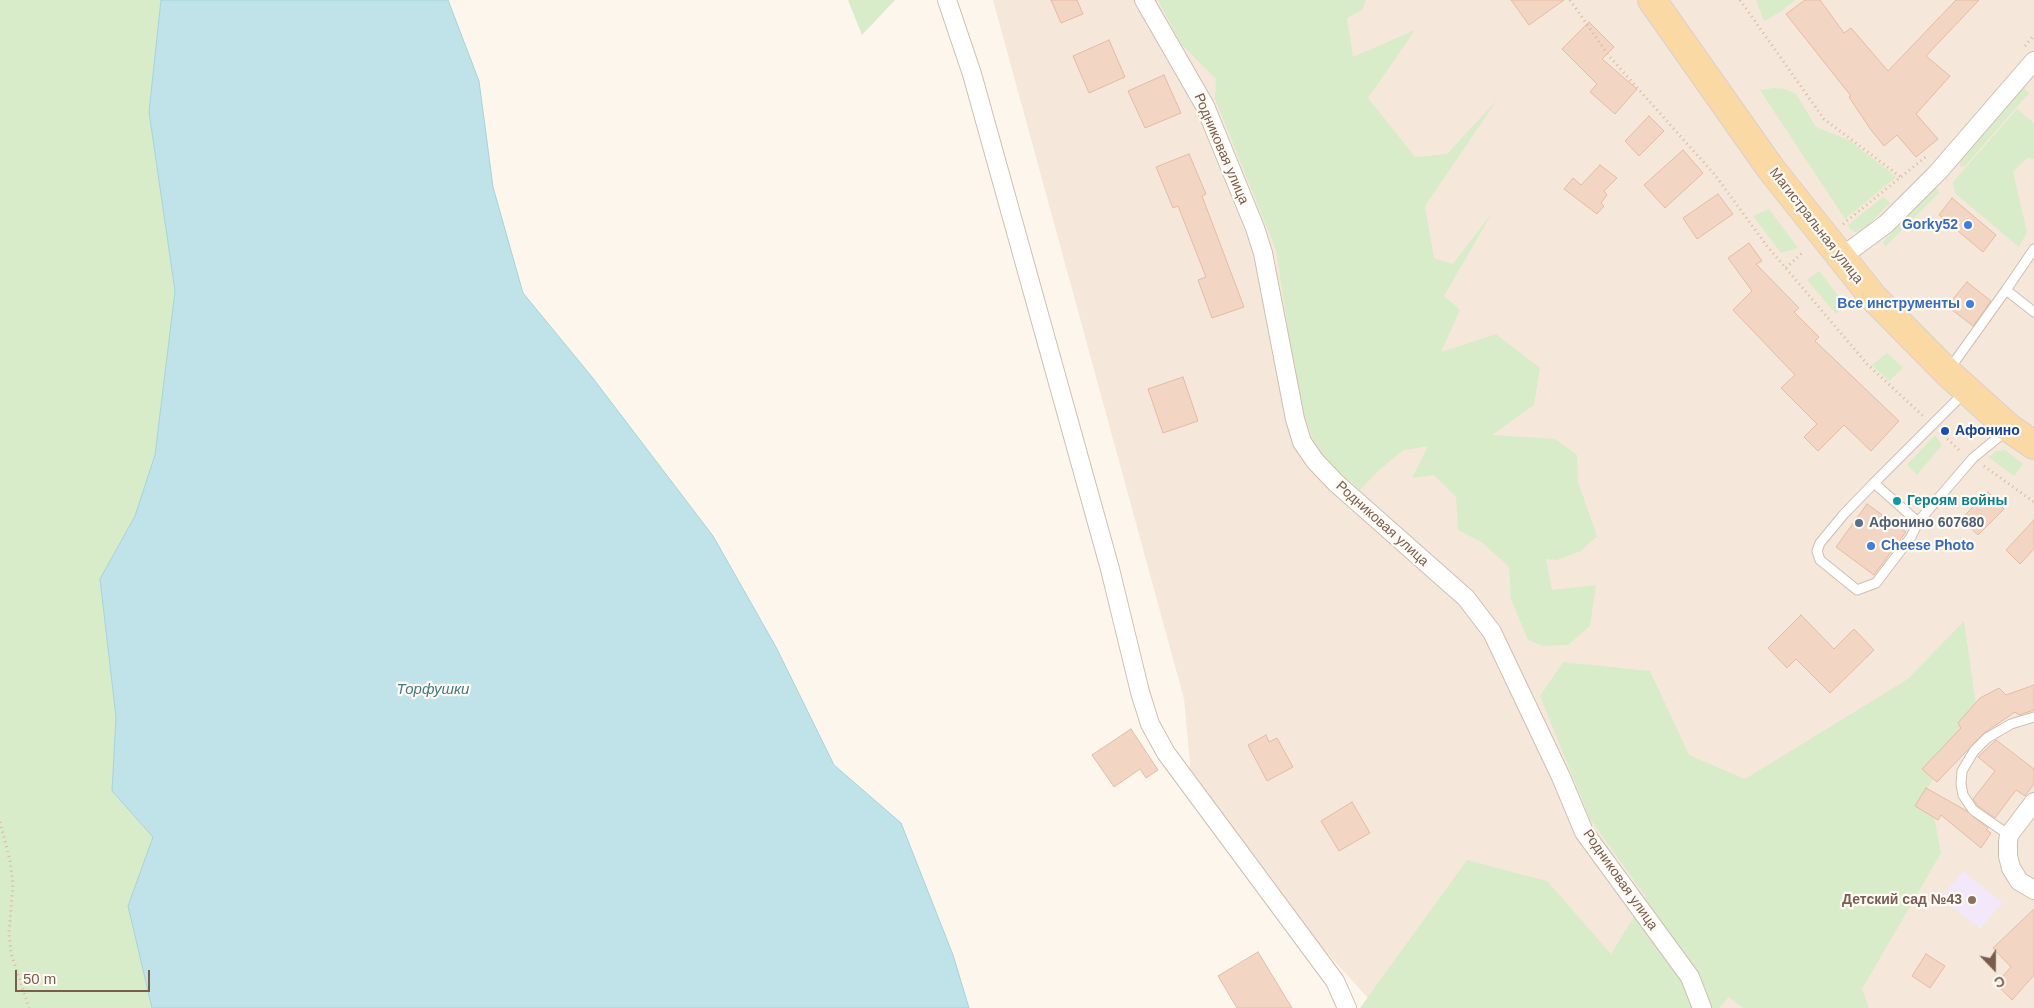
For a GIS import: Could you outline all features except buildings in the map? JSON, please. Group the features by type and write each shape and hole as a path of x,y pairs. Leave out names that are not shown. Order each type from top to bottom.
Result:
{"main road":[{"name":"Магистральная улица","path":"1652,0 1771,169 1840,258 1873,297 1957,381 2009,428 2034,445"}],"street":[{"path":"946,0 972,74 1110,569 1140,692 1150,724 1166,753 1335,981 1347,1008"},
{"name":"Родниковая улица","path":"1144,0 1205,106 1255,228 1263,253 1295,419 1302,442 1315,461 1336,483 1466,598 1492,632 1561,778 1584,832 1690,977 1702,1008"},
{"path":"1840,258 1886,224 1938,172 2034,61"},
{"path":"2034,802 2008,838 2008,856 2011,868 2019,881 2034,890"}],"lane":[{"path":"2009,428 1973,458 1918,522 1911,537 1876,584 1857,590 1820,560 1818,551 1820,543 1844,514 1932,424 2006,290 2034,249"},
{"path":"2006,290 2034,312"},
{"path":"1874,483 1918,522"},
{"path":"2008,838 1973,810 1960,784 1962,771 1974,751 1987,738 2011,724 2034,717"}],"path":[{"path":"1570,0 1609,56 1715,174 1767,246 1867,364 1932,424"},
{"path":"1740,0 1824,119 1902,178 1840,226"},
{"path":"1786,268 1803,252"},
{"path":"0,822 10,860 13,884 10,933 11,953 29,1008"}],"shaded area":[{"name":"Афонино","path":"993,0 2034,0 2034,1008 1377,1008 1194,807 1184,699"},
{"name":"Детский сад №43","path":"1963,871 2002,903 1980,929 1941,898"}],"green space":[{"path":"0,0 161,0 149,112 175,291 155,455 135,516 100,579 116,717 112,791 153,837 128,906 152,1008 0,1008"},
{"path":"848,0 895,0 862,35"},
{"path":"1158,0 1366,0 1362,10 1347,18 1353,57 1415,30 1368,98 1415,157 1447,154 1497,100 1425,206 1434,258 1453,264 1492,213 1444,296 1460,310 1441,352 1496,334 1540,368 1534,405 1492,435 1555,439 1577,455 1578,482 1597,536 1581,551 1557,560 1546,559 1552,590 1596,585 1590,626 1568,645 1543,646 1528,640 1511,599 1509,567 1483,543 1458,530 1456,497 1434,475 1412,478 1428,446 1404,450 1380,469 1360,490 1317,452 1298,396 1276,250 1215,99 1216,79 1181,44"},
{"path":"1756,0 1795,0 1780,12 1764,21"},
{"path":"2023,87 2029,93 1964,167 1960,166 1959,160"},
{"path":"1785,89 1796,94 1816,127 1849,140 1896,177 1845,219 1760,90"},
{"path":"2017,109 2034,123 2034,159 2027,158 2013,172 2027,232 2019,247 1955,193 1953,182"},
{"path":"1936,187 1939,193 1885,247 1883,242"},
{"path":"1883,197 1890,203 1860,231 1855,232 1851,230 1848,225"},
{"path":"1769,209 1798,248 1781,253 1753,216"},
{"path":"1819,271 1843,302 1836,314 1807,280"},
{"path":"1887,353 1903,368 1889,381 1872,365"},
{"path":"1935,435 1942,445 1917,475 1907,465"},
{"path":"2005,450 2023,464 2014,476 1988,457 1997,451"},
{"path":"1964,621 1977,712 1928,787 1941,853 1862,989 1869,1008 1743,1008 1729,997 1719,1008 1360,1008 1467,860 1547,881 1611,954 1646,897 1590,819 1540,696 1563,662 1650,671 1689,755 1745,779 1908,679"}],"water":[{"name":"Торфушки","path":"161,0 448,0 479,81 493,187 523,293 592,377 713,536 776,647 834,765 901,823 953,955 969,1008 152,1008 128,906 153,837 112,791 116,717 100,579 135,516 155,455 175,291 149,112"}],"place":[{"name":"Gorky52","path":"1968,225"},
{"name":"Все инструменты","path":"1970,304"},
{"name":"Афонино","path":"1945,431"},
{"name":"Героям войны","path":"1897,501"},
{"name":"Афонино 607680","path":"1859,523"},
{"name":"Cheese Photo","path":"1871,546"},
{"name":"Детский сад №43","path":"1972,900"}]}
